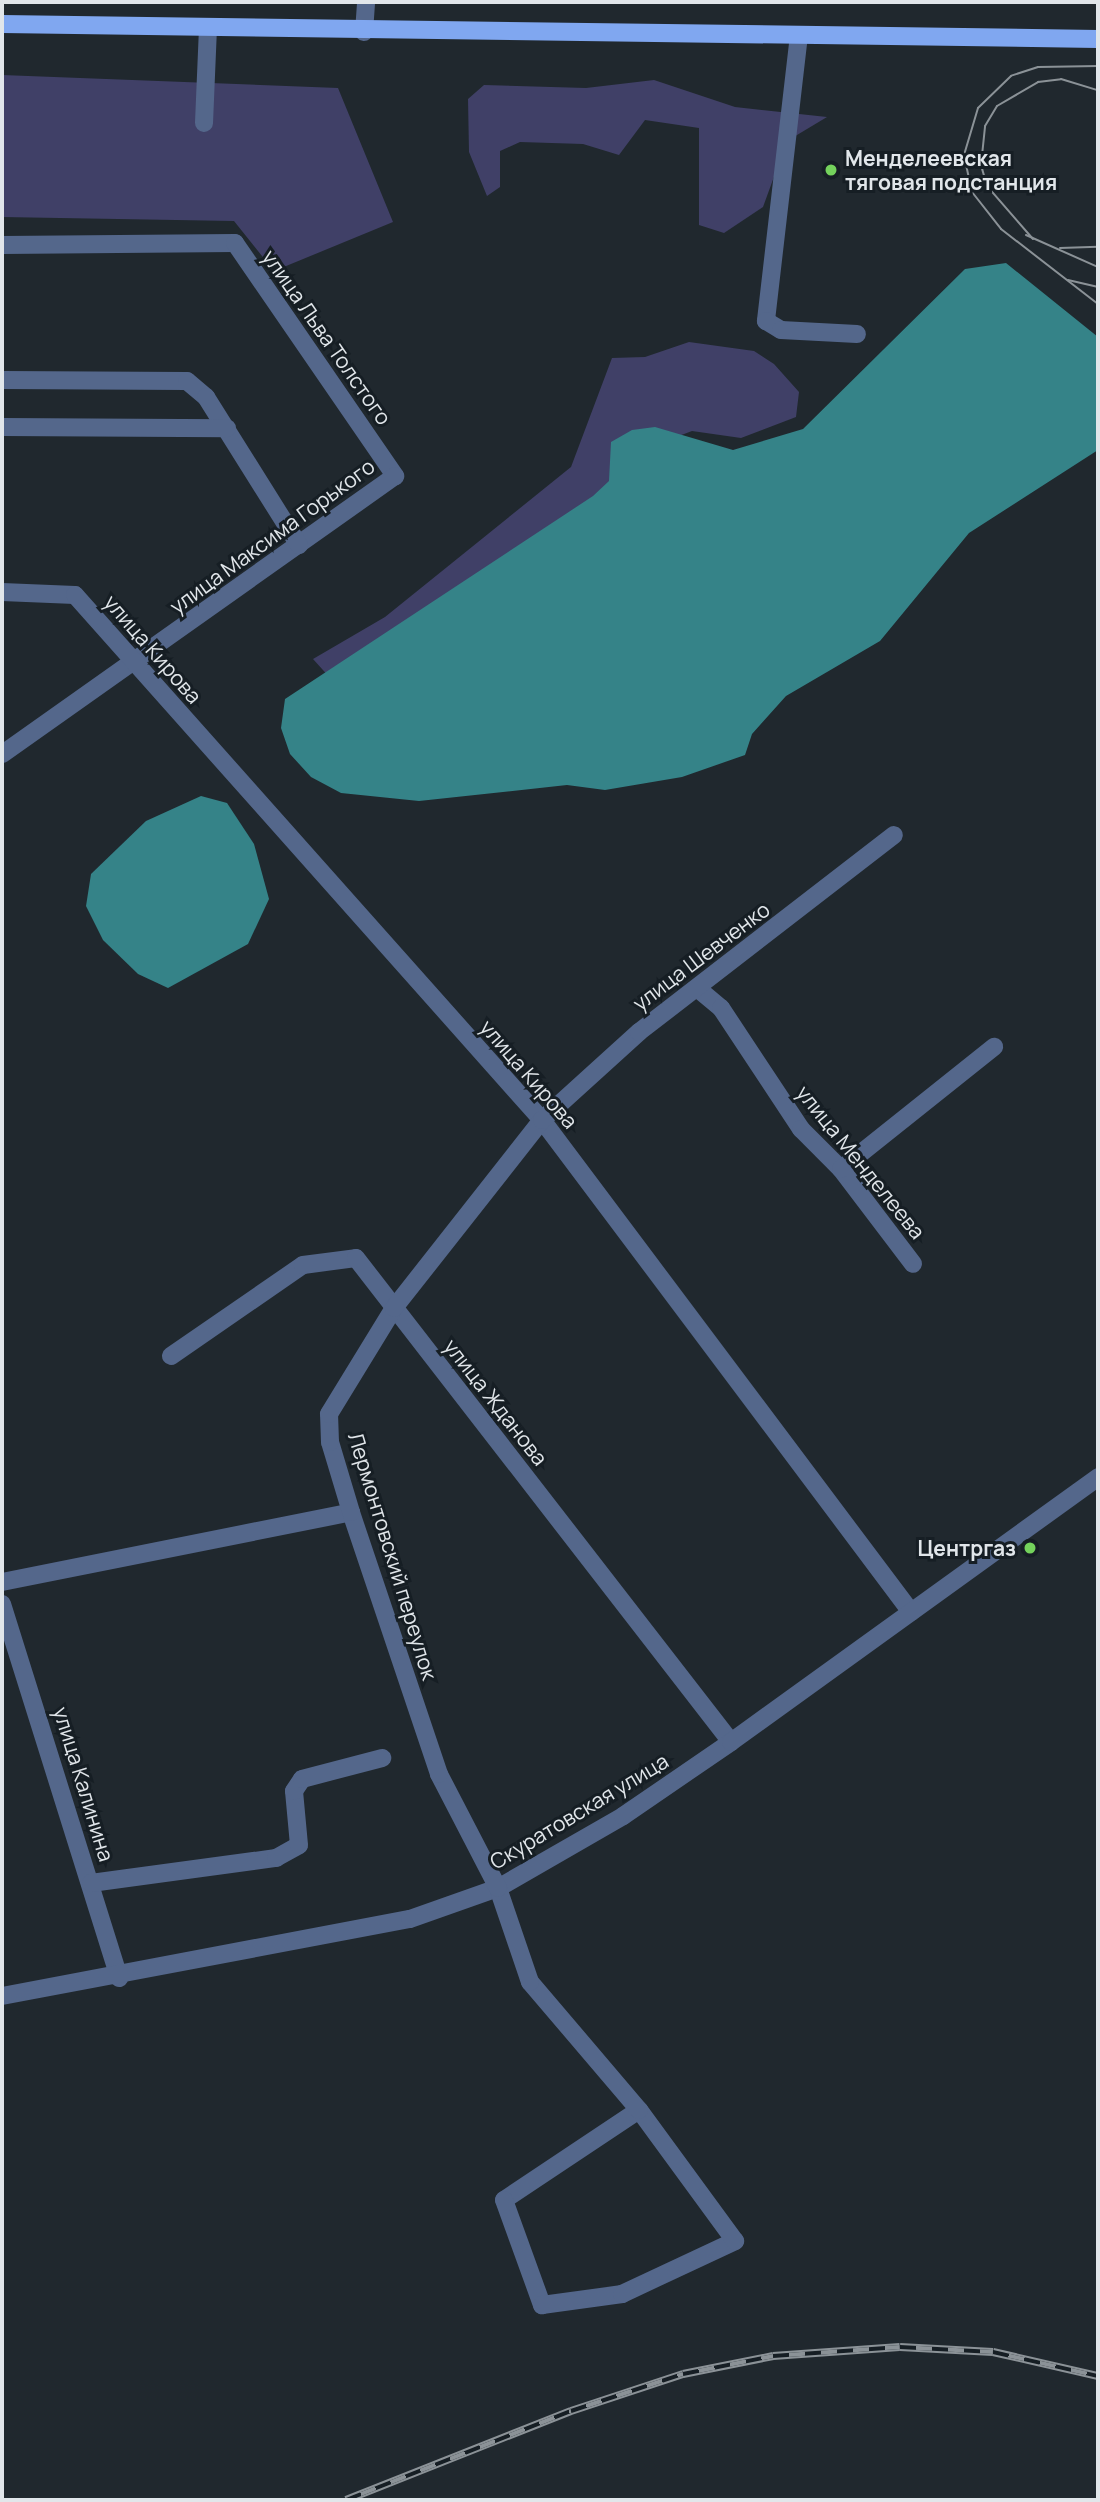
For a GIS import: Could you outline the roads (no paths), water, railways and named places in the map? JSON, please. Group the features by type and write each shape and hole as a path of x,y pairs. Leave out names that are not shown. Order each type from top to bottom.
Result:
{"main road":[{"path":"2,24 364,32 1098,39"}],"street":[{"path":"364,32 366,2"},
{"path":"204,123 208,28"},
{"path":"799,35 766,321 781,330 857,334"},
{"name":"улица Льва Толстого","path":"2,245 235,243 395,476"},
{"path":"2,380 187,381 227,428 299,545"},
{"path":"2,427 227,428"},
{"name":"улица Максима Горького","path":"2,754 395,476"},
{"name":"улица Кирова","path":"2,592 75,595 542,1120 911,1612"},
{"name":"улица Шевченко","path":"542,1120 697,988 894,835"},
{"name":"улица Менделеева","path":"697,988 721,1008 801,1129 841,1169 913,1264"},
{"path":"841,1169 994,1047"},
{"name":"Лермонтовский переулок","path":"542,1120 394,1308 329,1414 330,1441 351,1512 439,1774 498,1888 530,1982 639,2110 735,2241 622,2294 542,2305 504,2200 639,2110"},
{"name":"улица Жданова","path":"170,1356 303,1265 356,1258 732,1742"},
{"name":"Скуратовская улица","path":"2,1996 119,1978 410,1919 498,1888 623,1816 732,1742 1098,1477"},
{"path":"2,1582 351,1512"},
{"name":"улица Калинина","path":"2,1604 119,1978"},
{"path":"90,1883 276,1858 299,1845 295,1791 303,1779 382,1758"}],"tram line":[{"path":"1098,66 1038,67 1011,76 978,108 964,155 972,192 1001,229 1098,304"},
{"path":"1033,239 987,186 981,165 985,126 997,106 1038,82 1061,79 1098,90"},
{"path":"1026,235 1098,267"},
{"path":"1060,248 1098,247"},
{"path":"1068,280 1098,287"}],"railway":[{"path":"346,2500 571,2411 683,2374 773,2356 900,2347 993,2352 1098,2376"}],"place":[{"name":"Менделеевская тяговая подстанция","path":"831,170"},
{"name":"Центргаз","path":"1030,1548"}]}
